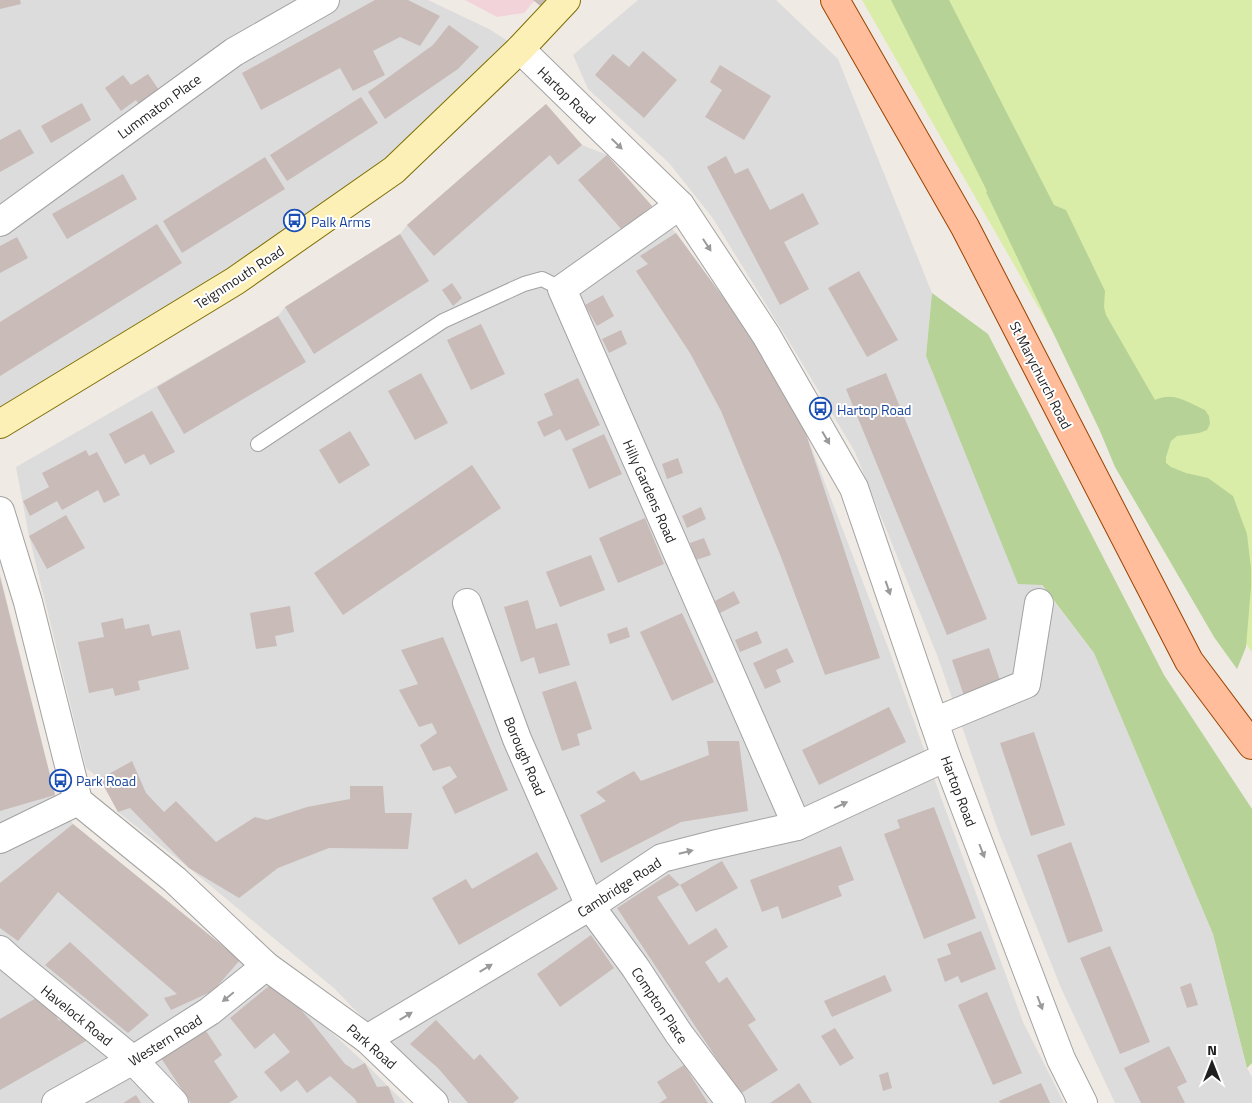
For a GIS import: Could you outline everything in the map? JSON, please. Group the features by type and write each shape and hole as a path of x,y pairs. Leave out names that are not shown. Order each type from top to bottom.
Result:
{"main road":[{"name":"Teignmouth Road","path":"0,424 234,282 394,170 520,49 566,0"},
{"name":"St Marychurch Road","path":"835,0 965,227 1189,661 1252,745"}],"street":[{"name":"Lummaton Place","path":"0,222 234,52 325,0"},
{"name":"Hartop Road","path":"520,49 680,204 766,335 854,488 946,756 1061,1059 1083,1103"},
{"path":"562,288 680,204"},
{"name":"Hilly Gardens Road","path":"562,288 797,826"},
{"path":"0,511 28,602 78,801 0,839"},
{"name":"Borough Road","path":"467,603 517,739 590,906"},
{"path":"934,722 1026,684 1039,603"},
{"name":"Cambridge Road","path":"367,1039 590,906 662,858 797,826 946,756"},
{"name":"Park Road","path":"78,801 175,880 266,966 367,1039 434,1103"},
{"name":"Compton Place","path":"590,906 636,967 679,1034 731,1103"},
{"name":"Havelock Road","path":"0,950 133,1060 174,1103"},
{"name":"Western Road","path":"56,1103 133,1060 210,1011 266,966"}],"lane":[{"path":"258,444 443,321 524,284 542,279 562,288"}],"shaded area":[{"path":"0,0 428,0 489,29 520,49 394,170 0,424"},
{"path":"465,0 535,0 524,13 497,17"},
{"path":"638,0 776,0 838,59 932,293 926,356 1041,585 1094,653 1213,934 1247,1068 1252,1077 1252,1103 1115,1103 1061,988 999,833 937,655 855,452 712,217 669,163 588,89 573,55"},
{"path":"546,104 582,145 607,155 676,233 753,338 805,431 889,650 1023,1022 1064,1103 452,1103 335,989 118,812 100,779 86,768 29,536 16,467 278,316 285,307 400,234 407,225"},
{"path":"0,574 55,795 73,824 240,960 275,981 365,1063 405,1103 0,1103"}],"green space":[{"path":"862,0 1252,0 1252,652 1175,545"},
{"path":"891,0 949,0 1054,205 1066,210 1105,291 1104,307 1106,315 1155,400 1174,397 1205,410 1209,416 1210,424 1207,430 1177,436 1171,441 1166,463 1186,473 1208,478 1233,496 1247,534 1251,587 1246,647 1237,669 1214,637 1115,467 1100,431 987,191"},
{"path":"932,293 988,334 1164,675 1252,809 1252,1063 1247,1068 1213,934 1094,653 1042,585 1018,584 926,356"}],"building":[{"path":"0,0 20,0 21,4 0,9"},
{"path":"375,0 408,0 440,16 420,46 400,37 373,51 385,75 353,91 340,68 261,110 242,73"},
{"path":"533,0 561,0 549,13"},
{"path":"449,25 479,47 458,69 385,119 368,92 433,45"},
{"path":"643,51 677,80 644,118 595,75 613,54 629,67"},
{"path":"720,65 771,96 744,140 705,117 722,90 710,82"},
{"path":"148,74 161,93 141,107 136,100 121,111 105,88 123,75 131,85"},
{"path":"361,97 378,123 287,181 270,155"},
{"path":"82,103 91,120 51,143 41,126"},
{"path":"546,104 582,145 558,165 550,155 434,256 407,225"},
{"path":"20,129 34,153 0,172 0,140"},
{"path":"607,155 652,206 623,231 578,180"},
{"path":"726,156 735,174 748,168 770,210 803,193 819,224 784,242 809,289 780,305 707,167"},
{"path":"265,157 285,189 182,253 163,221"},
{"path":"123,174 137,199 67,239 52,214"},
{"path":"157,224 182,263 0,376 0,322"},
{"path":"676,233 753,338 805,431 880,658 825,675 781,557 721,411 690,353 636,271 648,264 640,256"},
{"path":"400,234 429,281 314,354 285,307"},
{"path":"17,237 28,258 0,273 0,246"},
{"path":"859,271 898,340 867,357 828,288"},
{"path":"452,283 462,298 453,306 442,290"},
{"path":"603,295 614,316 597,326 585,305"},
{"path":"278,316 306,362 184,434 157,387"},
{"path":"481,324 505,374 471,390 447,340"},
{"path":"621,330 627,344 609,353 602,339"},
{"path":"421,373 448,423 415,440 388,391"},
{"path":"886,373 987,619 947,635 846,389"},
{"path":"578,378 600,425 566,441 560,429 544,437 537,422 553,415 544,394"},
{"path":"152,411 175,452 150,465 144,454 125,464 109,434"},
{"path":"350,431 370,465 339,484 319,450"},
{"path":"604,434 622,474 589,489 572,449"},
{"path":"86,450 89,456 97,452 120,495 104,503 98,490 62,510 57,501 30,516 23,501 49,487 42,473"},
{"path":"678,458 683,473 667,479 662,464"},
{"path":"472,465 501,508 343,615 314,573"},
{"path":"701,507 706,519 687,528 682,516"},
{"path":"66,515 85,548 47,569 29,536"},
{"path":"645,518 664,564 618,583 599,538"},
{"path":"704,538 711,555 696,560 690,543"},
{"path":"591,555 605,590 560,607 546,572"},
{"path":"0,577 55,795 0,811"},
{"path":"734,591 740,603 720,613 715,601"},
{"path":"528,600 536,629 557,623 570,665 539,674 534,657 521,662 504,607"},
{"path":"290,606 294,632 275,636 277,646 256,649 250,613"},
{"path":"682,613 714,682 672,701 640,632"},
{"path":"123,618 125,629 149,624 152,636 180,630 189,669 138,681 140,690 115,696 113,688 89,693 78,642 104,637 101,623"},
{"path":"627,627 630,637 610,644 607,634"},
{"path":"757,631 762,643 740,652 735,640"},
{"path":"443,637 508,790 455,814 442,787 457,777 450,766 433,771 420,745 437,733 432,723 419,727 399,690 418,684 401,650"},
{"path":"787,648 794,662 776,670 781,682 765,689 753,663"},
{"path":"989,648 1002,686 965,699 952,660"},
{"path":"576,681 592,729 577,734 580,745 562,751 542,692"},
{"path":"889,707 906,742 819,785 802,750"},
{"path":"1034,732 1065,825 1031,836 1000,743"},
{"path":"707,741 739,741 748,811 681,822 601,863 580,815 606,801 596,792 634,771 641,781 709,755"},
{"path":"132,761 146,793 164,812 176,801 216,842 255,817 267,820 307,807 350,799 350,786 383,786 385,813 412,813 408,849 329,848 278,868 239,898 189,868 130,808 118,812 100,779"},
{"path":"934,807 976,918 924,939 884,834 900,828 897,820"},
{"path":"73,824 240,960 213,991 171,1010 164,998 177,994 58,892 18,941 0,928 0,883"},
{"path":"1071,842 1103,931 1068,943 1037,855"},
{"path":"841,846 854,880 838,886 842,896 782,919 778,906 762,912 750,880"},
{"path":"537,852 558,889 459,945 432,898 466,879 472,889"},
{"path":"722,861 738,888 696,912 680,885"},
{"path":"669,874 680,885 657,897 689,945 716,928 728,947 705,962 719,983 727,977 756,1020 748,1025 778,1070 740,1094 617,908"},
{"path":"981,931 996,969 961,983 958,976 945,982 937,959 951,954 947,944"},
{"path":"591,935 614,968 560,1007 537,974"},
{"path":"70,942 149,1015 128,1033 45,965"},
{"path":"1110,946 1150,1042 1120,1054 1080,958"},
{"path":"885,975 892,991 832,1017 824,1001"},
{"path":"275,981 311,1021 345,1064 353,1069 365,1063 377,1087 388,1086 395,1103 357,1103 330,1076 307,1093 297,1080 281,1092 264,1072 290,1052 274,1033 255,1049 230,1018"},
{"path":"1191,983 1198,1005 1187,1008 1180,987"},
{"path":"987,992 1022,1073 993,1085 958,1005"},
{"path":"43,994 59,1021 70,1014 86,1041 0,1090 0,1019"},
{"path":"436,1020 474,1060 480,1054 519,1098 513,1103 468,1103 438,1068 410,1044"},
{"path":"204,1028 222,1055 214,1061 238,1097 229,1103 191,1103 161,1058"},
{"path":"835,1028 854,1058 840,1066 821,1036"},
{"path":"1169,1046 1187,1082 1177,1087 1185,1103 1141,1103 1124,1068"},
{"path":"684,1065 708,1103 659,1103 667,1098 657,1082"},
{"path":"888,1072 892,1088 883,1091 879,1075"},
{"path":"799,1083 812,1103 770,1103 791,1089"},
{"path":"1041,1083 1050,1103 1000,1103 999,1101"},
{"path":"136,1095 141,1103 123,1103"}],"place":[{"name":"Palk Arms","path":"295,221"},
{"name":"Hartop Road","path":"821,409"},
{"name":"Park Road","path":"60,780"}]}
